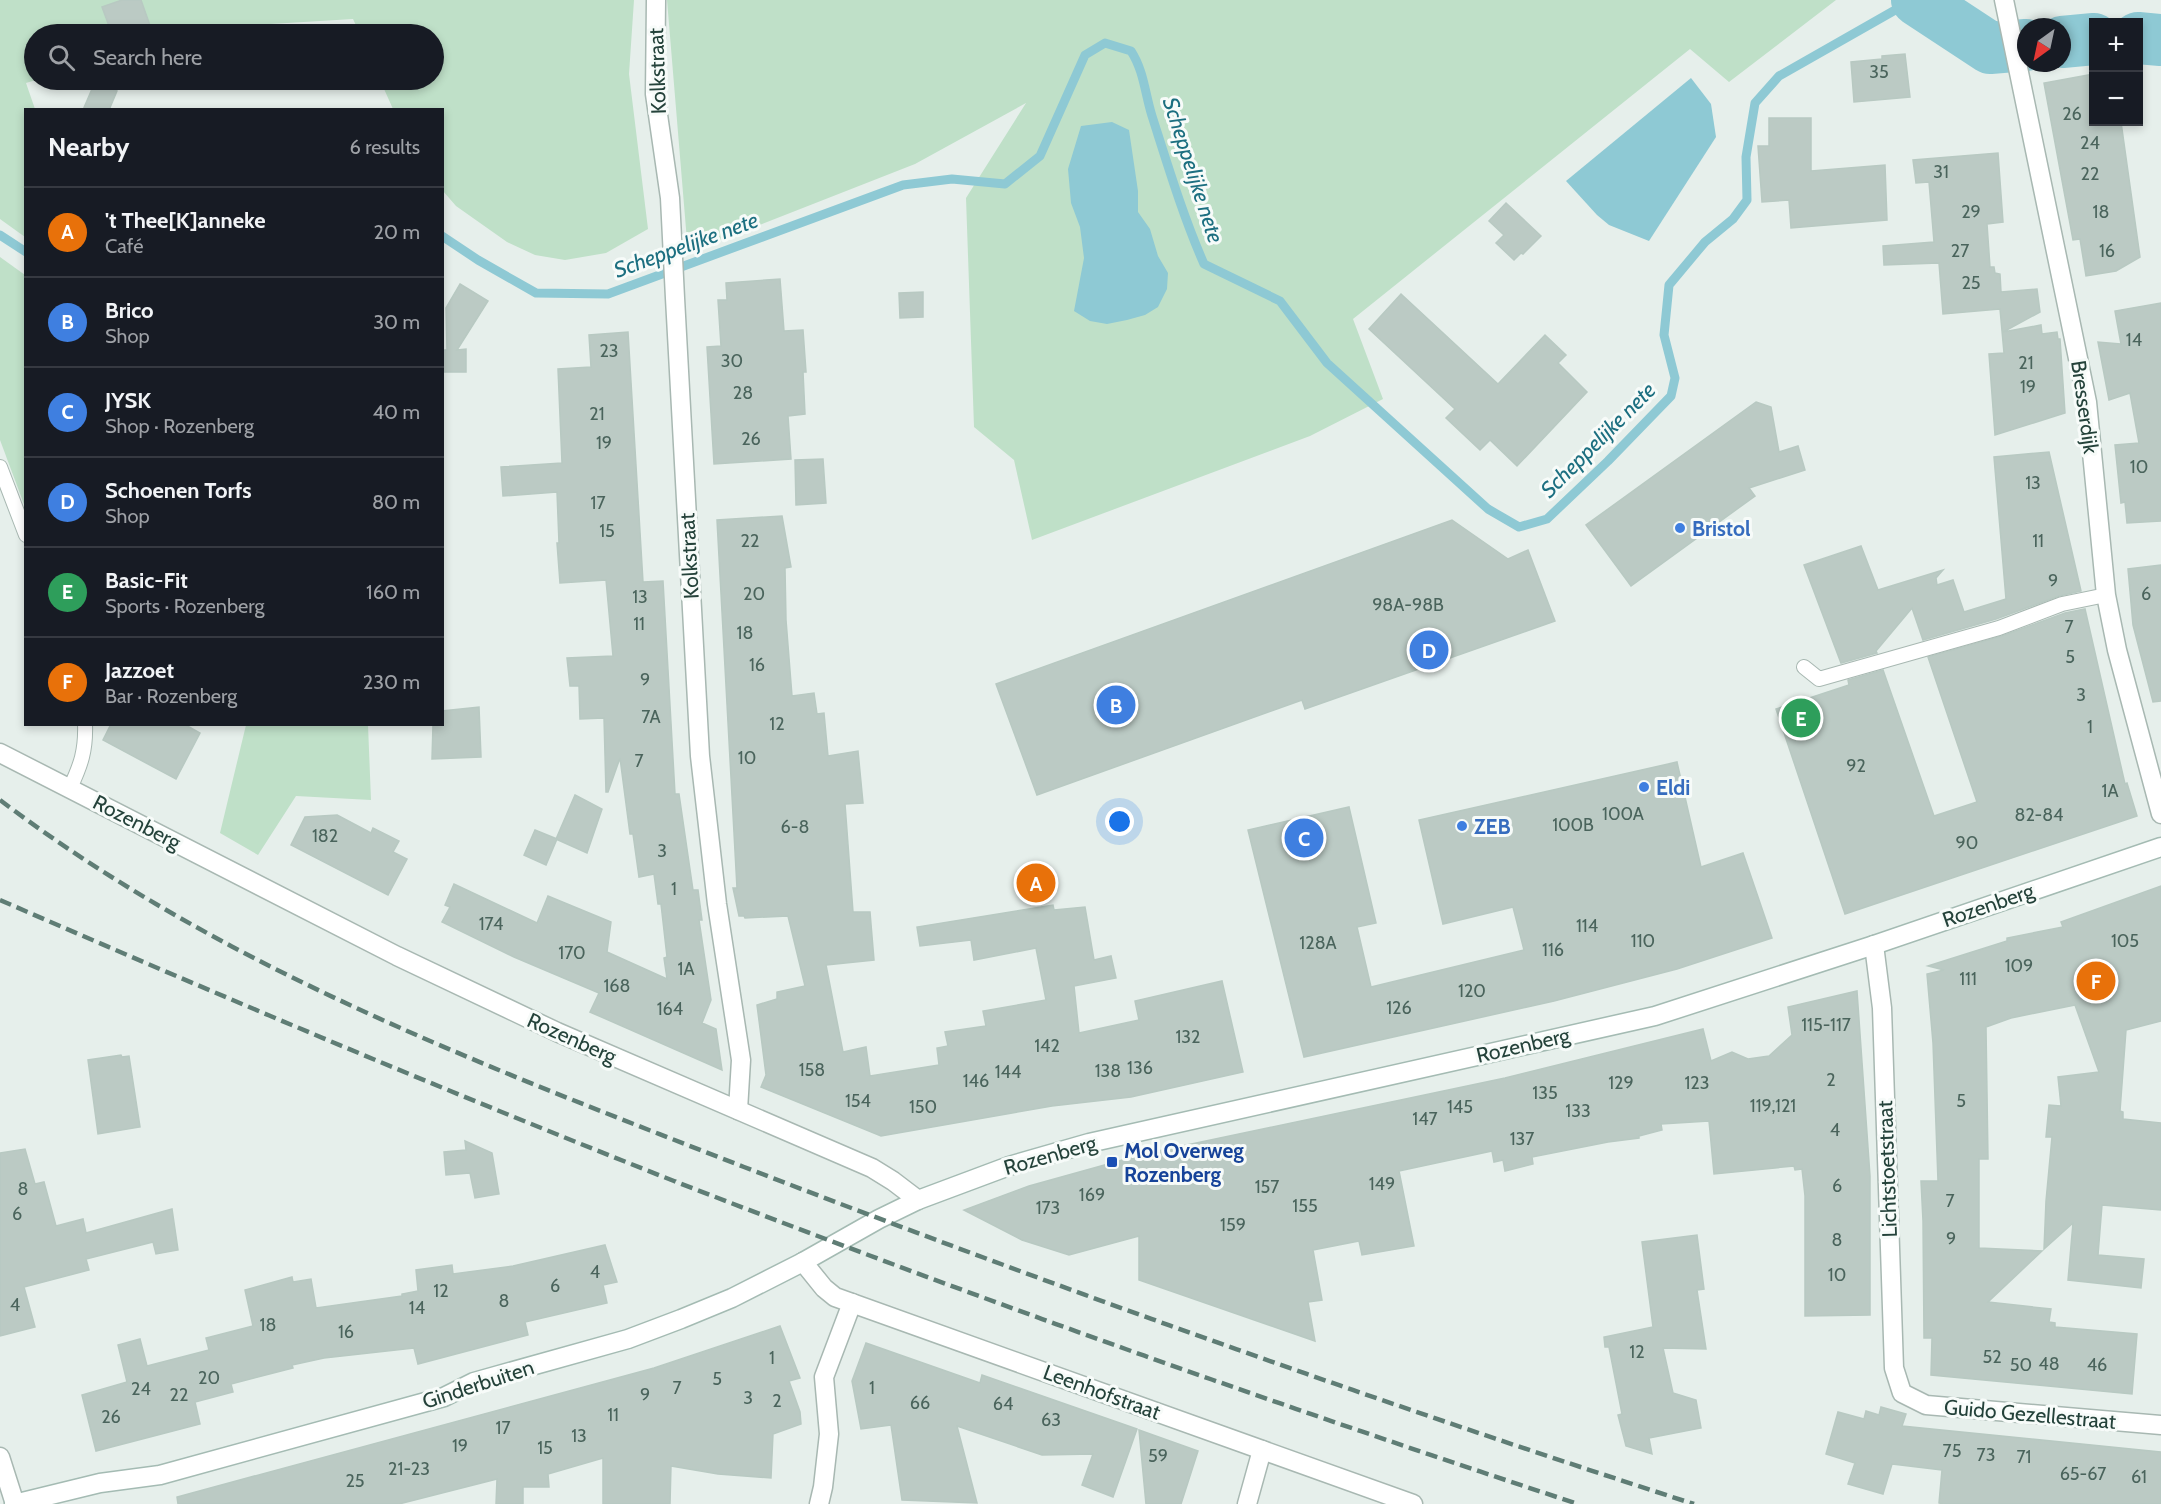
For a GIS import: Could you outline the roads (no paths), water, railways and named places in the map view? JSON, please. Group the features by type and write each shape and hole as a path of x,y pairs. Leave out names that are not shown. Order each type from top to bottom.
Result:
{"street":[{"name":"Kolkstraat","path":"656,0 655,94 670,198 700,756 717,904 741,1060 738,1110"},
{"name":"Bresserdijk","path":"2004,0 2087,402 2106,595 2117,650 2161,814"},
{"name":"Rozenberg","path":"0,753 397,956 557,1032 872,1168 893,1180 918,1200 1010,1166 1089,1143 1655,1016 1874,945 2161,847"},
{"name":"Lichtstoetstraat","path":"1874,945 1882,1008 1894,1368 1902,1393"},
{"name":"Ginderbuiten","path":"14,1504 100,1483 160,1475 444,1398 474,1382 628,1339 732,1298 918,1200"},
{"name":"Leenhofstraat","path":"803,1262 824,1288 835,1297 1413,1504"},
{"path":"819,1504 829,1434 824,1377 852,1303"},
{"name":"Guido Gezellestraat","path":"1902,1393 1926,1405 2161,1425"},
{"path":"1247,1504 1262,1450"},
{"path":"0,1457 14,1504"}],"lane":[{"path":"0,467 24,530"},
{"path":"1804,667 1819,679 1999,628 2062,604 2106,595"},
{"path":"70,788 82,764 86,738 85,726"}],"water":[{"path":"1691,78 1711,104 1716,137 1649,241 1609,225 1566,181"},
{"path":"1112,122 1129,130 1138,191 1138,212 1150,229 1158,256 1168,273 1167,289 1158,307 1145,315 1107,324 1090,321 1074,311 1084,258 1080,227 1071,203 1068,169 1081,126"}],"waterway":[{"name":"Scheppelijke nete","path":"444,237 536,293 608,294 903,185 952,179 1005,184 1040,156 1085,55 1105,43 1131,51 1135,59 1142,75 1152,116 1176,191 1204,264 1280,301 1327,363 1488,509 1519,527 1547,519 1671,396 1675,378 1664,335 1669,285 1705,242 1733,219 1747,200 1746,157 1755,103 1779,76 1909,0"},
{"path":"1917,0 1990,48 2017,46"},
{"path":"2143,38 2161,40"},
{"path":"2071,41 2089,39"},
{"name":"Scheppelijke nete","path":"0,235 24,251"}],"railway":[{"path":"0,800 85,860 174,914 265,964 358,1009 550,1091 744,1167 1098,1300 1455,1425 1694,1504"},
{"path":"0,900 420,1079 786,1224 1124,1349 1578,1504"}],"place":[{"name":"Bristol","path":"1680,528"},
{"name":"Schoenen Torfs","path":"1429,650"},
{"name":"Brico","path":"1116,705"},
{"name":"Basic-Fit","path":"1801,718"},
{"name":"Eldi","path":"1644,787"},
{"name":"ZEB","path":"1462,826"},
{"name":"JYSK","path":"1304,838"},
{"name":"'t Thee[K]anneke","path":"1036,883"},
{"name":"Jazzoet","path":"2096,981"},
{"name":"Mol Overweg Rozenberg","path":"1112,1162"}]}
